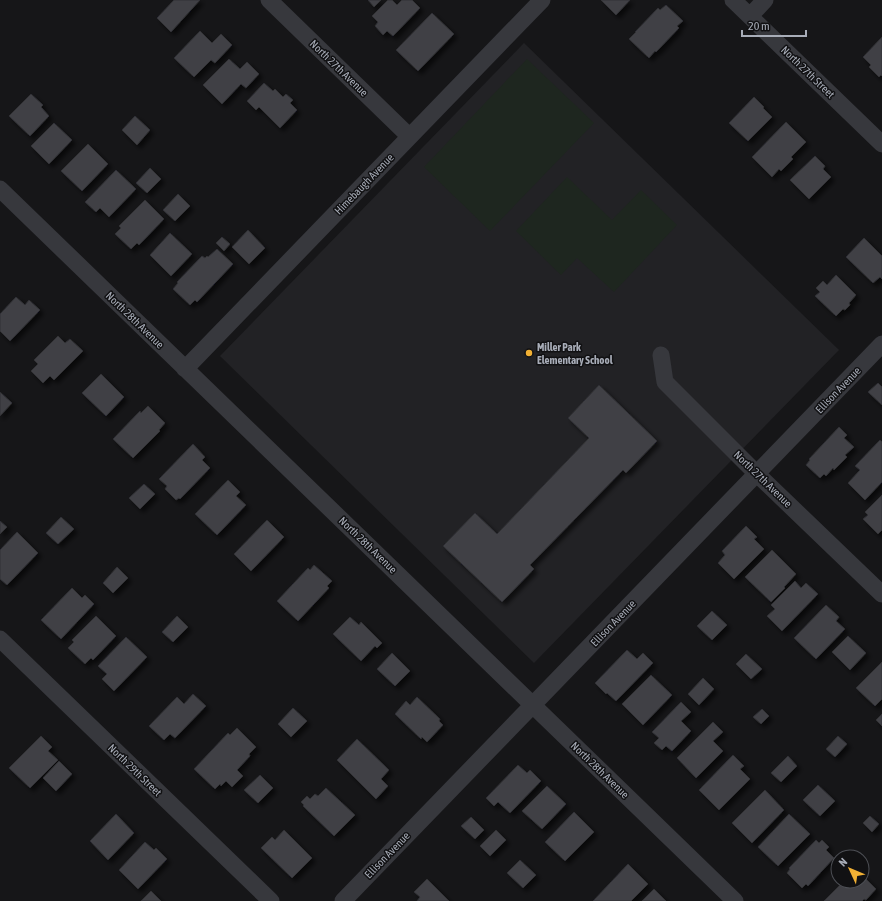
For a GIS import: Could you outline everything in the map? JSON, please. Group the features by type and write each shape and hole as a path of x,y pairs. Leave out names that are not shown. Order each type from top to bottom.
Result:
{"street":[{"name":"North 27th Avenue","path":"269,0 410,136"},
{"name":"Himebaugh Avenue","path":"185,368 542,0"},
{"name":"North 27th Street","path":"733,0 882,144"},
{"path":"750,16 765,0"},
{"name":"North 28th Avenue","path":"0,189 735,901"},
{"name":"Ellison Avenue","path":"343,901 882,344"},
{"name":"North 27th Avenue","path":"661,355 665,382 757,474 882,594"},
{"name":"North 29th Street","path":"0,639 271,901"}],"shaded area":[{"name":"Miller Park Elementary School","path":"524,43 839,350 534,663 220,356"},
{"path":"527,59 594,123 490,231 424,167"},
{"path":"567,177 612,220 641,190 677,225 614,292 577,258 561,275 516,231"}],"building":[{"path":"174,0 200,0 171,32 157,18"},
{"path":"368,0 381,0 374,7"},
{"path":"388,0 392,0 397,5 402,0 412,0 420,8 393,36 387,31 383,35 375,26 378,22 372,16"},
{"path":"601,0 630,0 616,15"},
{"path":"666,5 683,21 677,26 679,28 649,58 629,39 658,8 660,10"},
{"path":"432,13 454,34 418,71 396,50"},
{"path":"200,31 212,43 221,34 232,45 215,63 211,60 194,77 174,58"},
{"path":"882,37 882,76 881,75 879,77 869,67 871,65 863,57"},
{"path":"229,59 240,69 247,62 259,74 246,88 241,84 222,104 203,85"},
{"path":"264,83 273,91 275,89 283,97 286,94 293,100 290,103 297,110 280,128 259,107 256,110 247,101"},
{"path":"31,94 43,105 41,107 49,116 30,136 9,116"},
{"path":"754,97 772,117 748,141 729,123"},
{"path":"135,116 150,130 137,145 122,130"},
{"path":"786,122 806,142 791,157 793,159 781,171 779,169 772,177 752,157"},
{"path":"54,123 72,140 49,164 31,146"},
{"path":"88,144 108,164 82,191 61,171"},
{"path":"815,156 825,166 823,169 831,177 809,199 790,180"},
{"path":"150,168 161,179 147,193 136,183"},
{"path":"116,170 136,189 109,217 100,208 96,212 85,202"},
{"path":"178,194 190,206 175,221 163,210"},
{"path":"145,200 164,219 139,245 137,243 131,249 115,234 121,228 119,226"},
{"path":"248,230 265,248 249,264 232,247"},
{"path":"170,233 192,254 171,276 150,255"},
{"path":"222,237 230,244 224,251 216,243"},
{"path":"864,238 882,256 882,279 880,277 873,283 846,257"},
{"path":"217,249 233,264 197,302 195,300 190,305 173,289 178,283 177,282 202,256 205,258 207,256 208,257"},
{"path":"836,275 856,295 849,303 850,305 836,316 815,296 820,292 816,288 823,281 827,285"},
{"path":"16,297 25,305 29,300 40,310 10,341 0,331 0,314"},
{"path":"58,336 65,343 70,339 83,351 54,380 50,376 43,383 31,371 38,364 34,360"},
{"path":"101,374 124,397 106,416 82,393"},
{"path":"878,383 882,387 882,405 868,392"},
{"path":"599,385 657,441 626,473 623,470 530,565 534,569 502,602 443,546 475,513 497,534 589,438 568,418"},
{"path":"0,392 12,403 0,416"},
{"path":"148,406 165,423 159,430 160,431 133,458 113,439 140,411 141,413"},
{"path":"839,427 847,435 844,438 854,447 845,455 847,457 834,470 833,468 826,476 824,474 820,478 806,465 810,460 809,459"},
{"path":"880,440 882,442 882,482 865,500 848,483 860,470 855,466"},
{"path":"193,444 205,457 202,460 210,468 180,499 179,498 176,500 165,489 167,486 159,479"},
{"path":"228,480 240,492 236,496 246,505 217,535 195,514"},
{"path":"144,484 155,494 140,509 129,498"},
{"path":"882,495 882,530 878,534 863,519 868,515 865,512"},
{"path":"61,517 74,529 58,544 46,533"},
{"path":"267,520 284,537 251,571 234,554"},
{"path":"0,521 7,527 0,534"},
{"path":"746,526 757,537 754,539 764,549 734,579 718,563 725,555 722,551"},
{"path":"17,532 38,553 7,585 0,579 0,550"},
{"path":"772,550 796,574 771,602 745,577"},
{"path":"314,565 332,581 327,586 329,588 298,621 277,601 308,568 310,570"},
{"path":"117,567 128,578 113,593 103,583"},
{"path":"795,581 801,588 806,583 818,594 782,631 767,616 775,609 771,605"},
{"path":"72,588 82,598 85,595 94,604 61,639 41,620"},
{"path":"826,605 839,617 836,621 845,629 816,659 794,638"},
{"path":"712,611 727,625 712,640 697,626"},
{"path":"96,616 116,636 93,660 91,658 85,664 68,648 74,642 72,640"},
{"path":"177,616 188,627 173,642 162,632"},
{"path":"350,617 359,625 361,622 382,643 377,648 375,646 361,661 333,634"},
{"path":"848,636 866,653 850,670 832,652"},
{"path":"126,637 147,657 114,691 102,679 107,674 98,666"},
{"path":"627,650 637,659 643,653 653,663 616,701 595,683"},
{"path":"392,653 410,671 395,686 377,669"},
{"path":"746,654 762,669 751,679 736,664"},
{"path":"882,662 882,699 875,706 856,688"},
{"path":"651,675 672,695 643,725 622,704"},
{"path":"703,678 714,689 699,705 688,694"},
{"path":"193,694 206,706 175,738 170,734 164,740 149,726 177,697 184,704"},
{"path":"417,697 440,719 439,721 443,725 427,742 422,737 421,739 395,714 406,701 410,705"},
{"path":"681,702 691,712 681,721 691,731 672,751 666,746 662,750 654,743 659,738 652,732"},
{"path":"293,708 307,721 291,737 278,724"},
{"path":"762,709 769,716 761,724 753,717"},
{"path":"882,714 882,726 876,720"},
{"path":"713,722 723,732 713,741 723,751 696,778 677,758"},
{"path":"237,728 256,747 237,770 243,776 232,787 226,781 215,789 194,769 228,733 230,735"},
{"path":"41,736 52,747 48,751 58,760 30,788 9,768"},
{"path":"838,736 847,744 835,757 826,749"},
{"path":"357,739 389,770 381,779 388,786 376,799 337,760"},
{"path":"733,755 744,766 740,769 750,779 719,810 699,790"},
{"path":"788,756 797,766 781,782 771,773"},
{"path":"59,761 72,774 56,791 43,778"},
{"path":"518,765 527,773 530,770 541,781 510,813 498,802 494,806 486,798"},
{"path":"260,775 273,788 258,803 244,790"},
{"path":"818,785 835,801 820,816 803,800"},
{"path":"547,786 566,804 542,829 522,811"},
{"path":"326,788 355,815 334,836 303,806 304,805 301,802 307,796 310,799 315,794 318,796"},
{"path":"765,790 784,810 752,843 732,823"},
{"path":"574,812 594,832 565,861 545,842"},
{"path":"116,814 134,833 108,860 90,841"},
{"path":"789,814 810,834 778,866 758,847"},
{"path":"870,816 879,824 872,832 863,823"},
{"path":"471,817 484,830 475,839 461,826"},
{"path":"284,830 312,858 292,878 261,848 272,837 275,840"},
{"path":"496,830 506,840 490,856 480,846"},
{"path":"816,840 819,843 822,840 829,847 826,850 830,854 830,862 808,886 806,884 802,888 787,873 790,869 789,868"},
{"path":"145,842 154,850 156,848 167,859 138,889 119,870"},
{"path":"520,860 536,875 523,888 507,873"},
{"path":"628,864 648,884 631,901 593,901"},
{"path":"427,879 449,901 417,901 420,897 414,892"},
{"path":"870,883 876,889 866,900 864,899 862,901 824,901 836,889 870,889"},
{"path":"654,889 666,901 642,901"},
{"path":"151,891 161,901 141,901"}],"place":[{"name":"Miller Park Elementary School","path":"529,353"}]}
